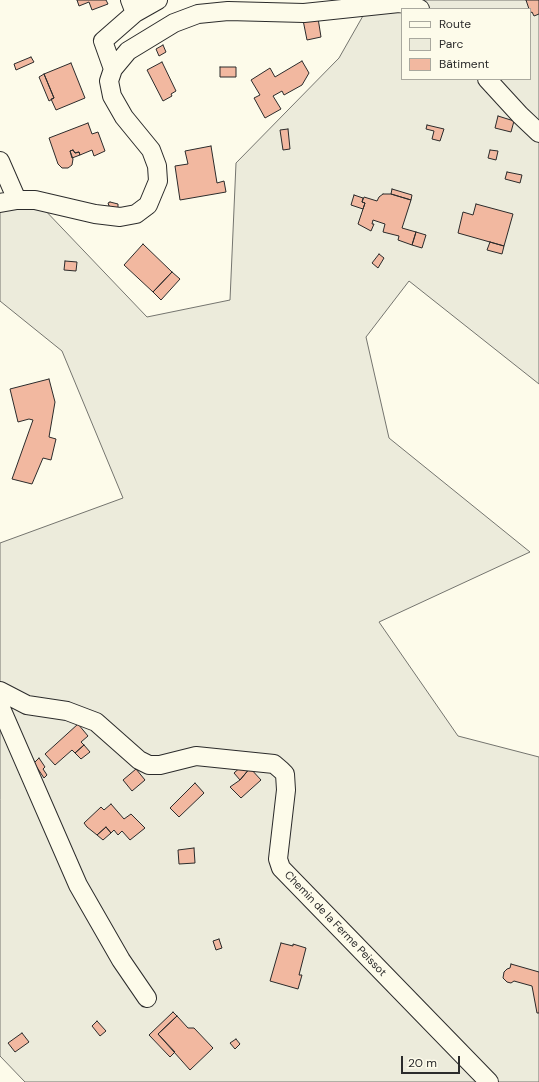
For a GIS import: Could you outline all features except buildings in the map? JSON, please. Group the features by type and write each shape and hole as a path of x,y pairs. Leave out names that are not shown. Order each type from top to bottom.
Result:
{"street":[{"path":"113,69 103,41 132,6 158,0"},
{"path":"0,161 8,202 35,200 95,214 120,217 136,214 148,205 158,181 157,166 150,150 124,117 112,96 109,81 113,69 128,51 174,22 198,14 228,11 304,13 399,3 418,8"},
{"path":"488,80 539,133"},
{"name":"Chemin de la Ferme Peissot","path":"0,691 27,705 67,711 96,722 139,760 149,765 160,765 196,756 274,764 285,774 286,790 278,858 281,868 489,1082"},
{"path":"0,706 78,885 121,960 147,998"}],"green space":[{"path":"372,0 539,0 539,384 409,281 366,337 389,438 530,552 379,622 458,736 539,757 539,1082 25,1082 0,1056 0,543 123,498 62,351 0,301 0,210 41,206 147,317 230,300 236,163 339,58"}]}
